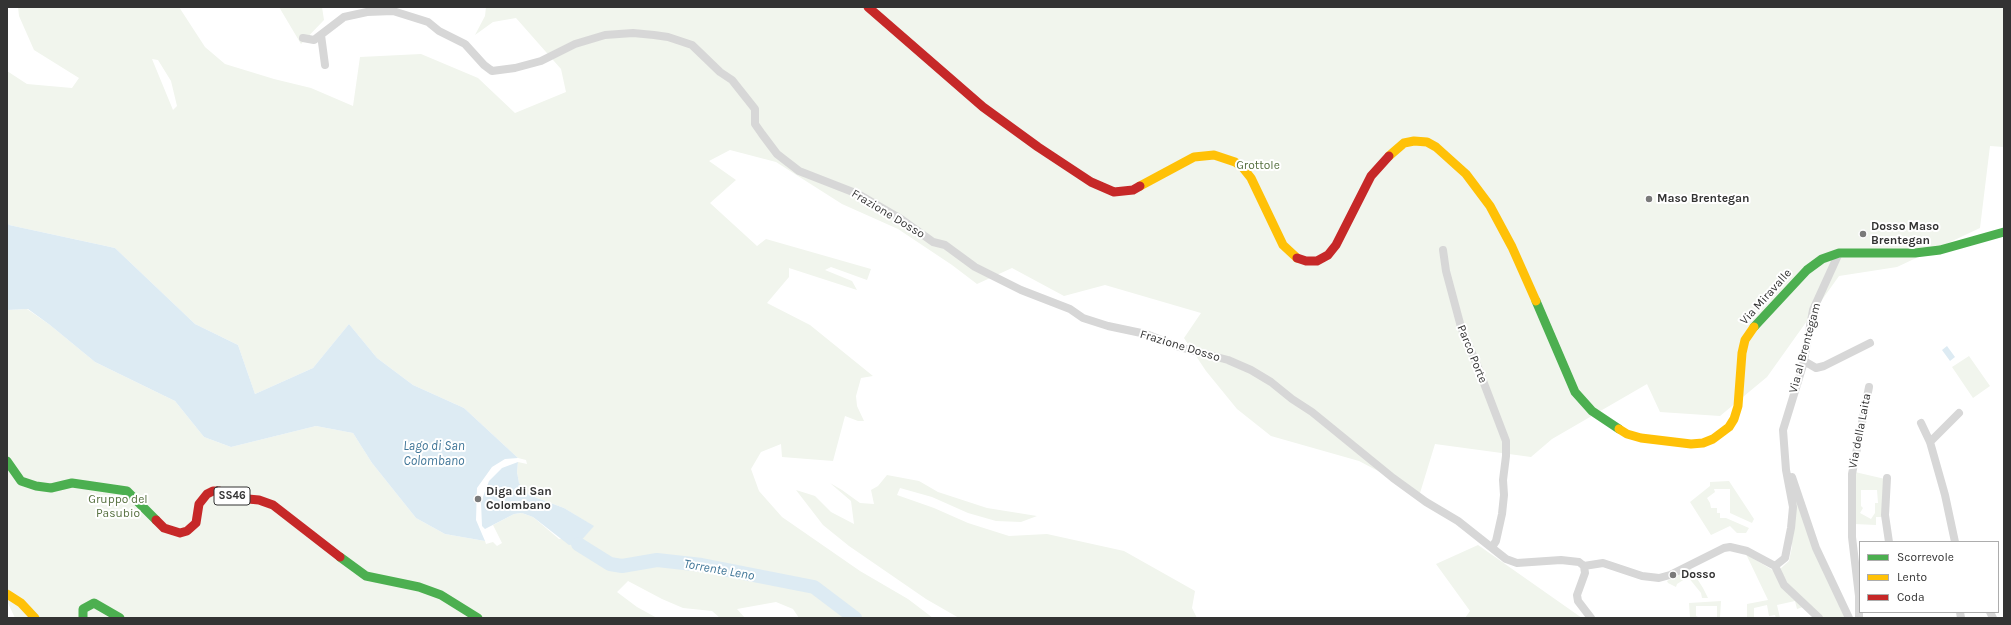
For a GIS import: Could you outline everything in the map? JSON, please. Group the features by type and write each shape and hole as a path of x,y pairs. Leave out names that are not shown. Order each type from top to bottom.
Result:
{"street":[{"name":"Via Miravalle","path":"868,7 983,107 1038,147 1091,182 1114,192 1133,190 1194,157 1214,155 1235,162 1243,168 1251,178 1283,245 1295,257 1306,261 1317,261 1328,255 1336,245 1371,176 1394,150 1404,143 1422,141 1436,147 1466,174 1490,206 1512,247 1575,392 1592,411 1627,434 1656,440 1691,444 1703,443 1713,440 1729,427 1734,419 1738,406 1742,353 1745,340 1751,330 1807,270 1822,259 1839,253 1915,253 1940,250 2004,232"},
{"name":"Frazione Dosso","path":"303,38 314,40 344,18 367,12 393,11 428,22 439,31 465,44 484,65 492,71 515,68 541,61 575,44 605,35 633,33 654,35 668,37 692,45 720,72 732,80 748,98 755,109 756,124 762,134 777,154 799,171 858,194 901,219 933,242 945,245 975,267 1020,290 1070,309 1083,318 1108,326 1146,334 1173,345 1228,360 1251,370 1271,382 1317,416 1414,494 1458,521 1490,546"},
{"path":"321,35 325,65"},
{"name":"Parco Porte","path":"1443,250 1446,271 1460,327 1506,441 1502,514 1496,541 1490,546"},
{"name":"Via al Brentegam","path":"1775,566 1785,558 1790,535 1793,507 1786,470 1783,430 1804,362 1813,310 1839,253"},
{"path":"1804,362 1816,368 1824,366 1870,343"},
{"name":"Via della Laita","path":"1859,618 1852,537 1852,474 1869,387"},
{"path":"1930,442 1959,413"},
{"path":"1921,423 1930,442 1945,495 1955,541"},
{"name":"SS46","path":"7,461 21,480 36,486 51,488 72,483 116,488 127,491 164,528 180,533 187,531 196,523 199,504 207,494 213,491 219,491 237,498 259,500 273,505 331,551 366,576 419,588 440,595 478,618"},
{"name":"Via al Brentegam","path":"1786,470 1792,477 1816,548 1849,618"},
{"path":"1887,478 1885,515 1888,541"},
{"path":"1490,546 1506,559 1517,563 1572,560 1579,562 1584,566 1586,573 1576,595 1581,607 1591,618"},
{"path":"1584,566 1603,563 1642,576 1659,578 1670,575 1724,548 1730,547 1747,551 1775,566 1784,585 1819,618"},
{"path":"7,594 21,603 35,618"},
{"path":"83,618 83,609 94,603 120,618"}],"green space":[{"path":"18,7 179,7 205,47 225,64 274,79 311,88 353,106 360,57 421,54 478,78 515,113 566,92 561,69 516,18 493,22 475,35 485,16 486,7 2004,7 2004,147 1990,146 1980,228 1897,267 1839,276 1767,377 1720,416 1660,412 1647,384 1552,439 1531,457 1435,444 1420,493 1359,461 1271,436 1237,409 1206,371 1184,338 1201,313 1105,285 1064,296 1012,268 977,284 952,265 898,229 842,204 776,162 730,150 709,161 736,180 710,203 757,246 766,239 871,269 867,280 831,267 825,270 852,281 857,290 789,268 789,277 767,303 810,325 873,376 861,378 856,396 857,406 864,421 858,421 845,416 833,461 782,457 781,444 761,452 751,469 759,491 782,517 860,571 908,599 933,618 799,618 793,609 776,602 737,609 745,618 720,618 712,611 683,608 628,581 617,592 637,607 657,618 15,618 7,601 7,310 27,309 50,325 95,362 175,401 204,437 231,447 316,426 353,433 372,463 416,518 445,534 485,541 486,544 493,542 497,546 502,543 493,525 514,514 522,513 533,517 559,539 586,534 593,526 564,508 529,495 519,483 517,472 518,462 527,464 526,460 518,458 464,408 413,385 377,358 349,324 313,368 255,394 238,345 195,324 115,248 9,225 7,222 7,71 27,84 72,88 79,78 34,50 19,16","holes":["152,59 158,60 171,81 177,106 173,110"]},
{"path":"279,7 322,7 324,20 301,44"},
{"path":"1969,356 1990,386 1973,398 1952,367"},
{"path":"1855,472 1885,479 1882,517 1876,517 1876,525 1854,524","holes":["1861,490 1877,490 1878,503 1875,503 1875,513 1871,519 1860,513 1863,508 1861,506"]},
{"path":"887,475 919,481 938,492 987,508 1037,516 1021,522 996,521 968,513 932,497 900,488 897,495 934,508 968,523 1009,536 1047,534 1124,551 1195,591 1192,608 1197,618 959,618 926,599 849,546 823,525 796,490 815,496 831,512 854,524 851,501 830,483 860,503 874,504 871,490 878,486"},
{"path":"1791,480 1846,618 1824,618 1788,584 1780,569 1789,561 1792,547"},
{"path":"1729,481 1754,519 1752,523 1730,513 1730,489 1714,489 1715,492 1707,498 1711,508 1717,508 1717,513 1720,513 1720,518 1726,518 1749,528 1746,533 1737,533 1730,526 1711,535 1690,502 1710,486 1710,482"},
{"path":"1478,545 1582,618 1465,618 1470,611 1436,564"},
{"path":"1746,554 1774,571 1803,607 1797,609 1795,601 1777,605 1780,618 1776,618 1775,615 1769,616 1767,605 1754,608 1754,618 1747,618 1747,604 1768,600"},
{"path":"1691,569 1708,598 1702,598 1701,593 1688,577 1677,584 1676,587 1668,583 1667,581"},
{"path":"1721,601 1720,618 1717,618 1717,606 1696,606 1696,616 1700,618 1690,618 1689,603"}],"water":[{"name":"Lago di San Colombano","path":"7,222 9,225 115,248 195,324 238,345 255,394 313,368 349,324 377,358 413,385 464,408 518,458 505,459 492,467 477,488 476,520 485,541 445,534 416,518 372,463 353,433 316,426 231,447 204,437 175,401 95,362 28,309 7,310"},
{"path":"1947,346 1955,357 1950,361 1942,350"},
{"path":"518,462 517,472 519,483 529,495 564,508 594,526 578,544 569,545 533,517 522,513 514,514 485,529 482,526 481,502 489,481 502,468"}],"waterway":[{"name":"Torrente Leno","path":"578,544 610,564 622,566 657,560 702,565 814,587 855,618"}],"traffic: fast":[{"path":"1754,327 1807,270 1822,259 1839,253 1915,253 1940,250 2004,232"},
{"path":"1536,301 1575,392 1592,411 1619,429"},
{"path":"7,461 21,481 36,486 51,488 72,483 127,491 156,520"},
{"path":"340,557 366,576 419,587 441,595 478,618"},
{"path":"83,618 83,609 94,603 120,618"}],"traffic: slow":[{"path":"1389,156 1404,143 1414,141 1427,142 1436,147 1466,174 1490,206 1512,247 1536,301"},
{"path":"1140,186 1194,157 1214,155 1235,162 1243,168 1251,178 1283,245 1297,258"},
{"path":"1619,429 1627,434 1641,438 1691,444 1703,443 1713,439 1729,427 1734,419 1738,406 1742,353 1745,340 1754,327"},
{"path":"7,594 21,603 35,618"}],"traffic: jam":[{"path":"868,7 983,107 1038,147 1091,182 1114,192 1133,190 1140,186"},
{"path":"1297,258 1306,261 1317,261 1328,255 1336,245 1371,176 1389,156"},
{"path":"156,520 164,528 180,533 187,531 196,523 199,504 207,494 213,491 219,491 237,498 259,500 273,505 340,557"}],"place":[{"name":"Maso Brentegan","path":"1649,199"},
{"name":"Dosso Maso Brentegan","path":"1863,234"},
{"name":"Diga di San Colombano","path":"478,499"},
{"name":"Dosso","path":"1673,575"}],"park label":[{"name":"Grottole","path":"1258,166"},
{"name":"Gruppo del Pasubio","path":"118,507"}]}
